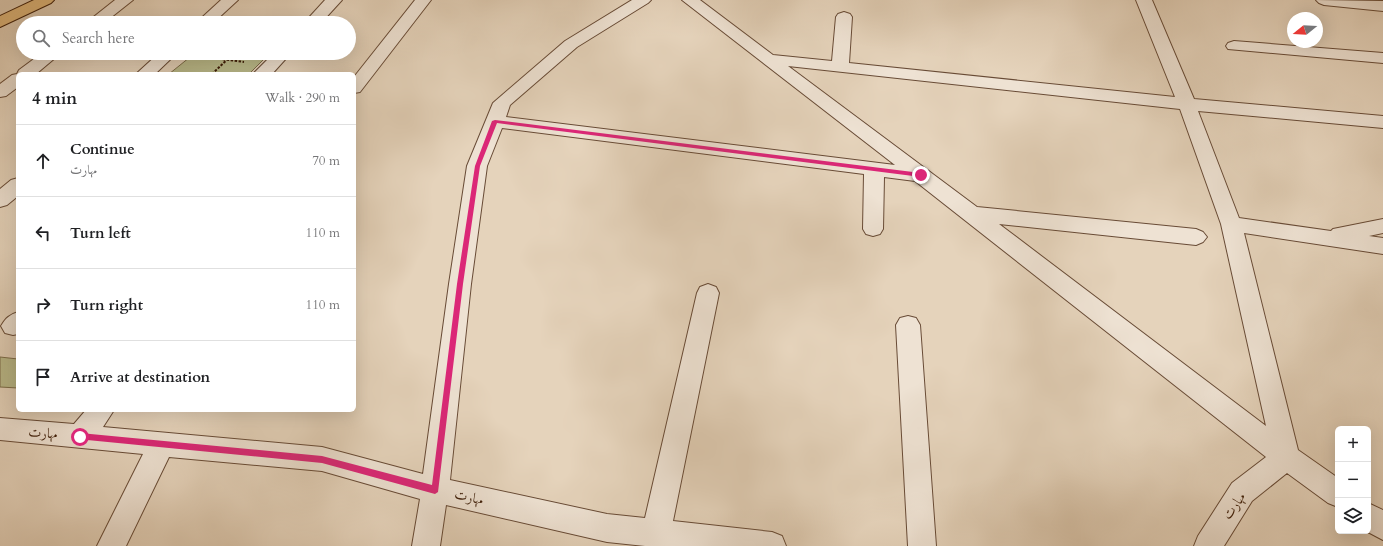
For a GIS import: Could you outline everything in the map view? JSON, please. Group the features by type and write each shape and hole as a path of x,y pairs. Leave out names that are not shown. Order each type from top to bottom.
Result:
{"main road":[{"path":"0,22 46,0"}],"street":[{"path":"103,16 125,0"},
{"path":"212,16 230,0"},
{"path":"319,16 334,0"},
{"path":"356,85 423,0"},
{"path":"426,546 435,490 460,284 477,166 502,103 571,44 643,0"},
{"path":"690,0 972,214 1286,457 1335,492"},
{"path":"1144,0 1187,104 1231,224 1286,457"},
{"path":"1324,0 1383,6"},
{"path":"840,66 844,17"},
{"path":"1234,46 1383,58"},
{"path":"767,58 1187,104 1383,122"},
{"path":"27,72 43,60"},
{"path":"147,72 161,60"},
{"path":"266,70 276,60"},
{"path":"0,92 16,80"},
{"path":"495,121 921,175"},
{"path":"873,229 874,169"},
{"path":"0,200 16,187"},
{"path":"972,214 1196,237"},
{"path":"1231,224 1383,246"},
{"path":"1322,237 1383,226"},
{"path":"656,533 708,293"},
{"path":"908,326 922,546"},
{"path":"80,437 99,412"},
{"name":"مهارت","path":"0,429 322,459 435,490 607,528 772,546"},
{"path":"111,546 162,444"},
{"name":"مهارت","path":"1208,546 1242,492 1286,457"},
{"path":"1371,518 1383,526"}],"path":[{"path":"214,72 226,60 266,70"}],"green space":[{"path":"186,60 263,60 251,72 171,72"},
{"path":"0,357 16,359 16,388 0,387"}],"route":[{"path":"80,437 322,459 435,490 460,284 477,166 495,121 921,175"}]}
